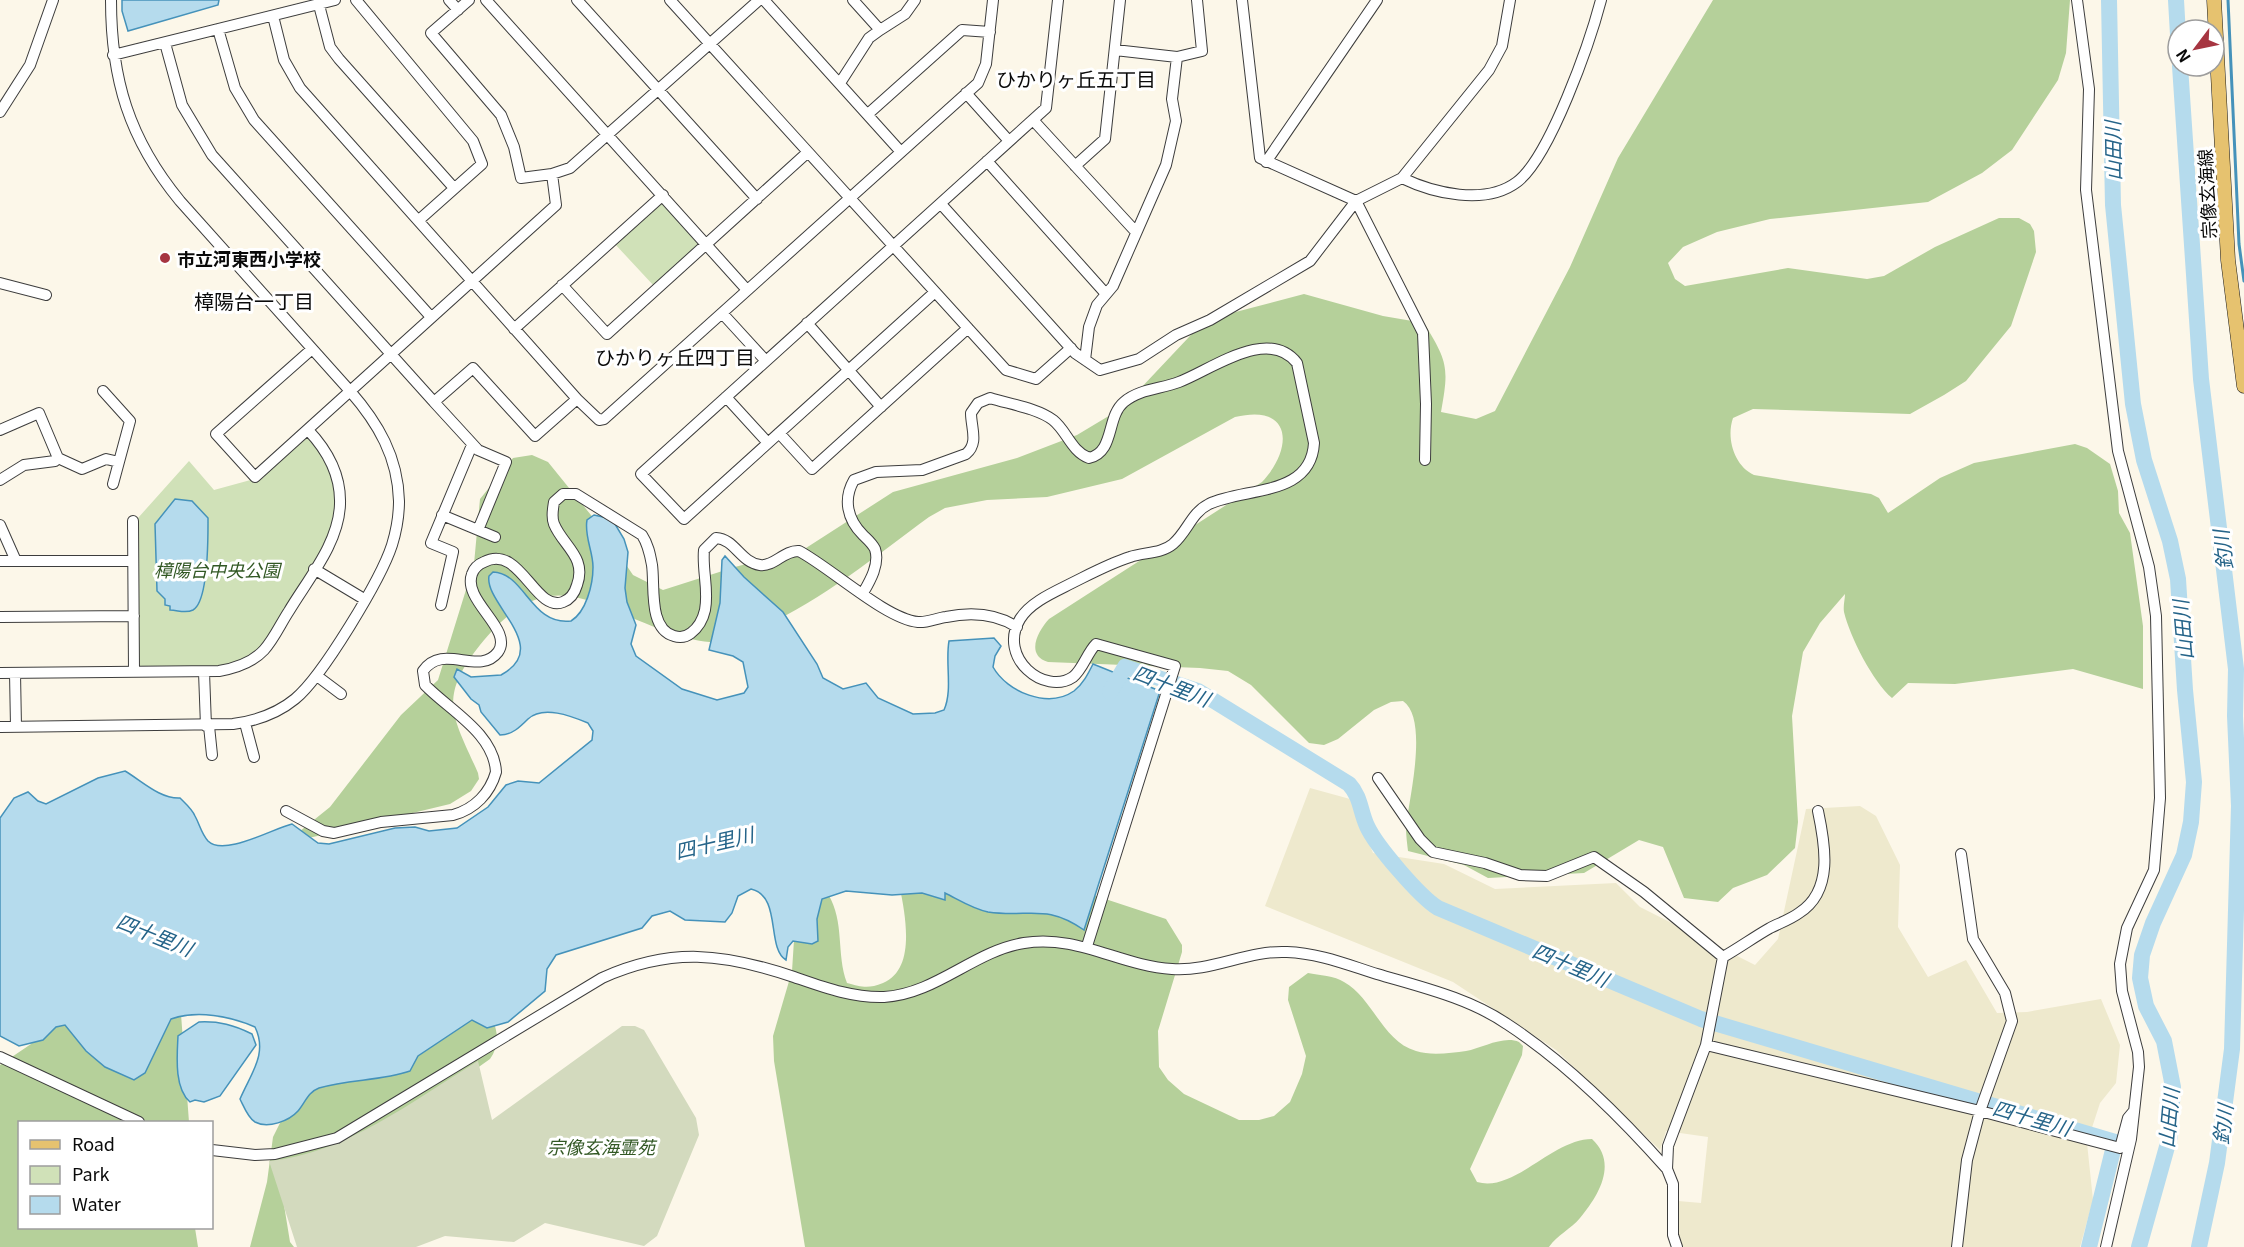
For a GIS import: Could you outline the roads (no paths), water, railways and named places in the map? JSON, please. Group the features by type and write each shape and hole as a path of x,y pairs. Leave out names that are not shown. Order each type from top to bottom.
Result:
{"main road":[{"name":"宗像玄海線","path":"2214,0 2228,260 2244,386"}],"street":[{"path":"0,112 30,65 53,0"},
{"path":"0,727 207,726 245,723 263,717 294,700 317,676 364,599 392,545 399,502 396,478 386,441 376,423 180,201 154,168 126,110 113,55 111,0"},
{"path":"113,55 335,0"},
{"path":"356,0 474,141 482,164 419,220"},
{"path":"449,0 458,10"},
{"path":"469,0 432,33 501,115 514,147 520,178 552,174 570,168 759,0"},
{"path":"486,0 747,290"},
{"path":"577,0 757,199"},
{"path":"670,0 1006,370 1036,379 1071,348"},
{"path":"764,0 901,152"},
{"path":"853,0 880,30"},
{"path":"840,83 869,38 904,14 915,0"},
{"path":"273,16 284,60 300,88 577,399 599,420 604,419 851,199 966,93 983,74 993,0"},
{"path":"935,292 684,519 641,474 1046,108 1058,0"},
{"path":"1075,166 1105,139 1120,0"},
{"path":"1115,50 1177,57 1202,51 1197,0"},
{"path":"1242,0 1260,158 1356,201 1423,333 1426,404 1425,460"},
{"path":"1266,162 1377,0"},
{"path":"941,204 1071,348 1085,360 1100,370 1131,363 1176,335 1210,320 1269,283 1301,268 1323,245 1356,201 1402,178 1490,70 1502,46 1510,0"},
{"path":"1402,178 1423,188 1451,193 1490,192 1516,183 1545,146 1580,64 1601,0"},
{"path":"2077,0 2089,89 2086,190 2118,451 2149,567 2156,616 2160,798 2154,870 2127,928 2120,964 2122,991 2138,1052 2131,1139 2106,1247"},
{"path":"319,5 330,47 454,188"},
{"path":"218,29 235,88 254,120 431,317"},
{"path":"868,114 962,30 990,32"},
{"path":"165,43 182,105 212,155 472,445 506,462 478,530"},
{"path":"1085,360 1089,327 1097,306 1113,286 1168,154 1176,121 1172,99 1177,57"},
{"path":"966,93 1009,141"},
{"path":"1033,120 1136,232"},
{"path":"562,285 607,334 808,152"},
{"path":"987,161 1106,294"},
{"path":"312,349 216,434 255,477 556,206 552,174"},
{"path":"514,329 663,195"},
{"path":"0,283 46,295"},
{"path":"722,313 765,360"},
{"path":"807,324 881,407"},
{"path":"779,433 812,469 968,328"},
{"path":"863,593 874,571 876,558 875,549 849,514 847,497 854,480 876,472 922,470 966,454 972,449 974,442 971,413 983,399 990,398 1048,417 1059,427 1077,451 1089,458 1105,447 1116,411 1132,396 1179,382 1240,352 1270,350 1291,355 1300,372 1313,432 1313,453 1301,474 1274,488 1230,496 1207,505 1196,513 1173,544 1156,552 1128,558 1055,592 1028,609 1017,627 1014,647 1016,656 1028,672 1047,679 1058,681 1072,677 1096,644 1175,666 1087,946"},
{"path":"434,402 473,368 535,436 577,399"},
{"path":"103,391 130,421 113,484"},
{"path":"726,396 768,443"},
{"path":"0,430 39,413 58,458 82,469 106,459 119,462"},
{"path":"0,673 204,672 242,666 264,650 330,542 340,504 338,482 330,460 321,444 308,430"},
{"path":"441,605 453,552 431,543 472,445"},
{"path":"0,480 15,469 55,461 58,458"},
{"path":"286,811 323,831 334,833 381,822 453,815 463,812 483,797 496,772 493,756 459,713 426,685 423,671 439,659 456,658 477,663 485,661 501,646 499,632 475,596 470,583 473,570 486,560 501,559 510,563 549,601 560,603 571,597 580,576 577,558 552,520 554,502 563,494 576,494 642,535 652,566 656,613 663,629 673,636 686,636 694,631 703,619 706,597 704,550 716,537 732,544 740,554 757,565 771,563 791,551 799,551 880,606 920,622 956,615 985,614 1002,618 1017,627"},
{"path":"442,515 495,537"},
{"path":"133,521 134,672"},
{"path":"0,525 16,561"},
{"path":"0,561 133,561"},
{"path":"314,569 364,599"},
{"path":"0,617 134,616"},
{"path":"204,672 207,726 212,755"},
{"path":"15,673 16,727"},
{"path":"317,676 341,694"},
{"path":"245,723 255,757"},
{"path":"1378,778 1420,839 1433,852 1485,863 1520,875 1547,876 1594,857 1644,892 1723,957"},
{"path":"1667,1169 1668,1146 1706,1045 1723,957 1770,928 1801,913 1814,897 1826,864 1825,843 1818,811"},
{"path":"1957,1247 1967,1160 1980,1111 2012,1021 2005,993 1973,939 1961,854"},
{"path":"213,1150 255,1155 274,1154 296,1151 337,1138 602,978 630,965 655,959 686,955 719,957 757,964 844,993 884,997 924,988 976,959 1007,947 1050,941 1087,946 1142,965 1182,970 1259,954 1303,952 1441,993 1506,1023 1569,1070 1667,1169 1673,1184 1673,1235 1677,1247"},
{"path":"1706,1045 1980,1111 2120,1148 2128,1118 2133,1112"},
{"path":"0,1057 137,1121"}],"water":[{"path":"122,0 219,0 218,5 128,31 122,11"},
{"path":"175,499 192,501 208,518 205,581 198,604 193,610 187,612 170,610 170,606 165,605 165,599 157,591 155,524"},
{"path":"594,515 612,519 624,539 628,552 625,588 627,602 636,625 631,644 636,656 682,689 717,700 744,693 748,687 743,662 733,656 709,650 720,603 722,560 725,556 744,577 783,612 817,664 823,678 843,689 866,683 878,698 913,714 935,713 944,710 948,694 949,641 994,638 1001,646 995,656 993,667 999,676 1018,690 1041,698 1064,696 1074,691 1083,682 1093,664 1160,691 1084,930 1047,914 982,911 945,893 945,900 922,893 892,895 846,891 822,899 817,919 818,941 812,944 793,941 788,947 786,960 776,945 767,901 761,894 751,889 738,896 732,913 725,922 685,920 670,911 652,916 642,928 556,955 547,969 545,991 508,1022 487,1028 472,1020 418,1056 410,1071 388,1077 319,1088 309,1095 294,1115 284,1121 266,1125 253,1120 240,1099 256,1063 260,1046 255,1027 245,1023 213,1015 181,1016 171,1019 145,1073 134,1080 105,1067 86,1051 65,1025 56,1027 43,1040 19,1046 0,1036 0,818 14,798 28,792 38,801 46,804 98,778 125,771 158,793 180,798 194,813 208,841 215,845 237,844 292,824 318,843 329,844 395,828 415,827 429,831 457,828 488,807 506,785 518,781 539,783 592,740 593,731 588,723 549,712 534,715 516,730 500,735 481,712 479,705 471,699 454,677 457,669 471,677 501,675 515,664 520,652 519,639 513,626 490,587 489,576 493,572 513,581 546,616 571,621 576,617 585,605 592,582 593,561 586,526 587,520"},
{"path":"199,1022 220,1023 239,1028 252,1034 256,1045 220,1096 204,1102 195,1100 190,1102 181,1089 179,1080 178,1036"}],"waterway":[{"name":"山田川","path":"2109,0 2113,205 2133,404 2144,460 2170,541 2178,579 2194,782 2191,822 2184,855 2153,923 2142,955 2140,978 2146,1006 2164,1041 2173,1087 2170,1136 2139,1247"},
{"name":"釣川","path":"2176,0 2177,18"},
{"path":"2228,0 2239,244 2244,281"},
{"name":"釣川","path":"2181,78 2201,379 2236,669 2235,716 2239,806 2232,1049 2217,1163 2199,1247"},
{"name":"四十里川","path":"1110,692 1125,667 1198,691 1349,784 1358,799 1367,826 1379,846 1410,882 1438,908 1701,1019 2115,1142 2089,1247"}],"place":[{"name":"市立河東西小学校","path":"165,258"}],"district":[{"name":"ひかりヶ丘五丁目","path":"1076,78"},
{"name":"樟陽台一丁目","path":"254,300"},
{"name":"ひかりヶ丘四丁目","path":"675,356"}],"park label":[{"name":"樟陽台中央公園","path":"217,569"},
{"name":"宗像玄海霊苑","path":"601,1146"}]}
